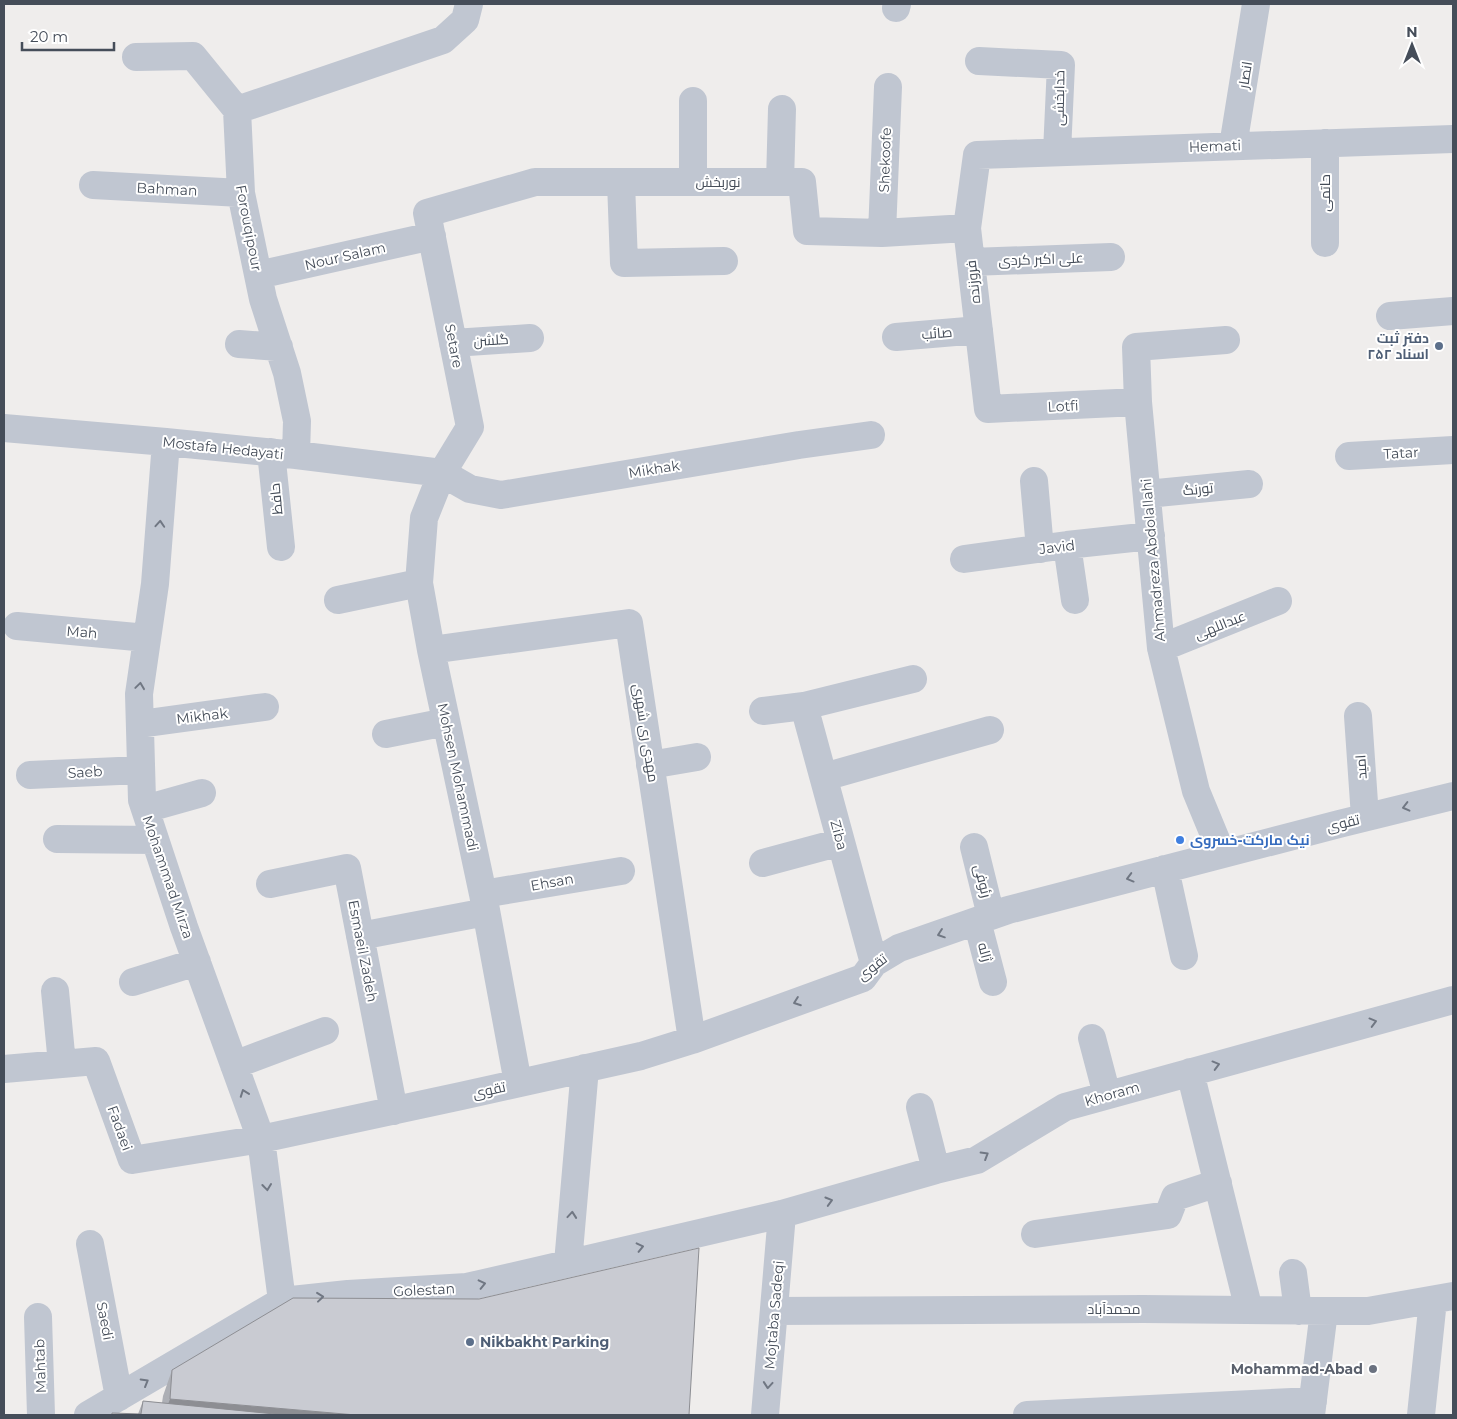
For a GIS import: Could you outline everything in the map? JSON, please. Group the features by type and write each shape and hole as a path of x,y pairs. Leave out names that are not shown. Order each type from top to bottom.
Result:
{"street":[{"path":"136,57 194,56 237,110 443,40 465,20 469,4"},
{"name":"انصار","path":"1233,146 1256,4"},
{"name":"خدابخشی","path":"980,60 1061,65 1057,152"},
{"name":"Shekoofe","path":"882,232 888,87"},
{"path":"693,101 693,182"},
{"path":"780,182 782,109"},
{"name":"Forouqipour","path":"237,110 241,193 263,298 288,373 297,421 283,453"},
{"name":"Hemati","path":"977,155 1453,139"},
{"name":"حاتمی","path":"1325,144 1325,243"},
{"name":"فروزنده","path":"977,155 967,228 988,409"},
{"name":"نوربخش","path":"429,225 535,182 802,182 807,232 882,232 967,228"},
{"path":"621,182 624,263 724,261"},
{"name":"Bahman","path":"94,185 241,193"},
{"name":"Nour Salam","path":"258,276 429,225"},
{"name":"Setare","path":"429,225 470,427 442,473"},
{"name":"علی اکبر کردی","path":"971,262 1111,257"},
{"path":"1390,316 1453,311"},
{"name":"صائب","path":"896,337 979,330"},
{"name":"گلشن","path":"453,342 530,338"},
{"name":"Ahmadreza Abdolallahi","path":"1222,854 1196,791 1161,648 1138,402 1136,347 1226,340"},
{"path":"239,344 279,347"},
{"name":"Lotfi","path":"988,409 1138,402"},
{"name":"Mostafa Hedayati","path":"4,428 283,453 442,473"},
{"name":"Mikhak","path":"442,473 470,489 501,495 799,445 871,435"},
{"name":"Mohammad Mirza","path":"166,442 155,584 139,694 142,800 197,962 261,1139 282,1301"},
{"name":"Tatar","path":"1349,456 1453,450"},
{"name":"حافظ","path":"281,547 283,453"},
{"name":"Mohsen Mohammadi","path":"442,473 424,518 419,582 431,650 484,903 518,1083"},
{"path":"1034,481 1053,547 1075,600"},
{"name":"تورنگ","path":"1147,494 1249,484"},
{"name":"Javid","path":"964,559 1150,536"},
{"path":"338,600 419,582"},
{"name":"عبداللهی","path":"1161,648 1278,602"},
{"name":"مهدی ری شهری","path":"431,650 629,624 692,1040"},
{"name":"Mah","path":"17,626 147,638"},
{"path":"763,711 804,706 913,679"},
{"name":"Ziba","path":"804,706 874,963"},
{"name":"Mikhak","path":"140,724 264,707"},
{"name":"امید","path":"1358,716 1365,817"},
{"path":"386,734 446,722"},
{"path":"824,777 990,730"},
{"path":"650,765 697,756"},
{"name":"Saeb","path":"30,775 141,770"},
{"path":"144,809 202,793"},
{"name":"تقوی","path":"261,1139 641,1056 692,1040 863,978 874,963 899,948 1017,908 1365,817 1453,796"},
{"path":"57,840 155,840"},
{"path":"763,863 841,842"},
{"name":"رئوفی","path":"974,847 984,919"},
{"name":"Esmaeil Zadeh","path":"270,884 347,868 394,1111"},
{"path":"1165,869 1184,956"},
{"name":"Ehsan","path":"360,936 484,903 621,871"},
{"name":"ژاله","path":"984,919 993,982"},
{"path":"133,982 197,962"},
{"path":"55,991 62,1064"},
{"name":"Khoram","path":"782,1214 977,1160 1065,1107 1453,1000"},
{"path":"234,1065 325,1031"},
{"path":"1092,1038 1107,1095"},
{"name":"Fadaei","path":"4,1069 96,1060 132,1160 261,1139"},
{"path":"568,1263 585,1068"},
{"path":"1190,1072 1249,1310"},
{"path":"920,1107 936,1170"},
{"path":"1035,1234 1168,1215 1175,1197 1218,1183"},
{"name":"Golestan","path":"88,1415 282,1301 348,1294 467,1287 782,1214"},
{"name":"Mojtaba Sadeqi","path":"766,1415 782,1214"},
{"name":"Saedi","path":"90,1244 119,1397"},
{"path":"1028,1415 1312,1408 1311,1311 1293,1273"},
{"path":"1421,1415 1443,1298"},
{"name":"محمدآباد","path":"774,1311 1133,1309 1368,1311 1443,1298"},
{"name":"Mahtab","path":"38,1317 41,1415"}],"building":[{"name":"Nikbakht Parking","path":"699,1248 689,1415 356,1415 170,1399 172,1370 293,1298 479,1299"},
{"path":"143,1401 285,1415 112,1415 112,1413 141,1414"}],"place":[{"name":"دفتر ثبت اسناد ۲۵۲","path":"1439,346"},
{"name":"نیک مارکت-خسروی","path":"1180,840"},
{"name":"Nikbakht Parking","path":"470,1342"},
{"name":"Mohammad-Abad","path":"1373,1369"}]}
